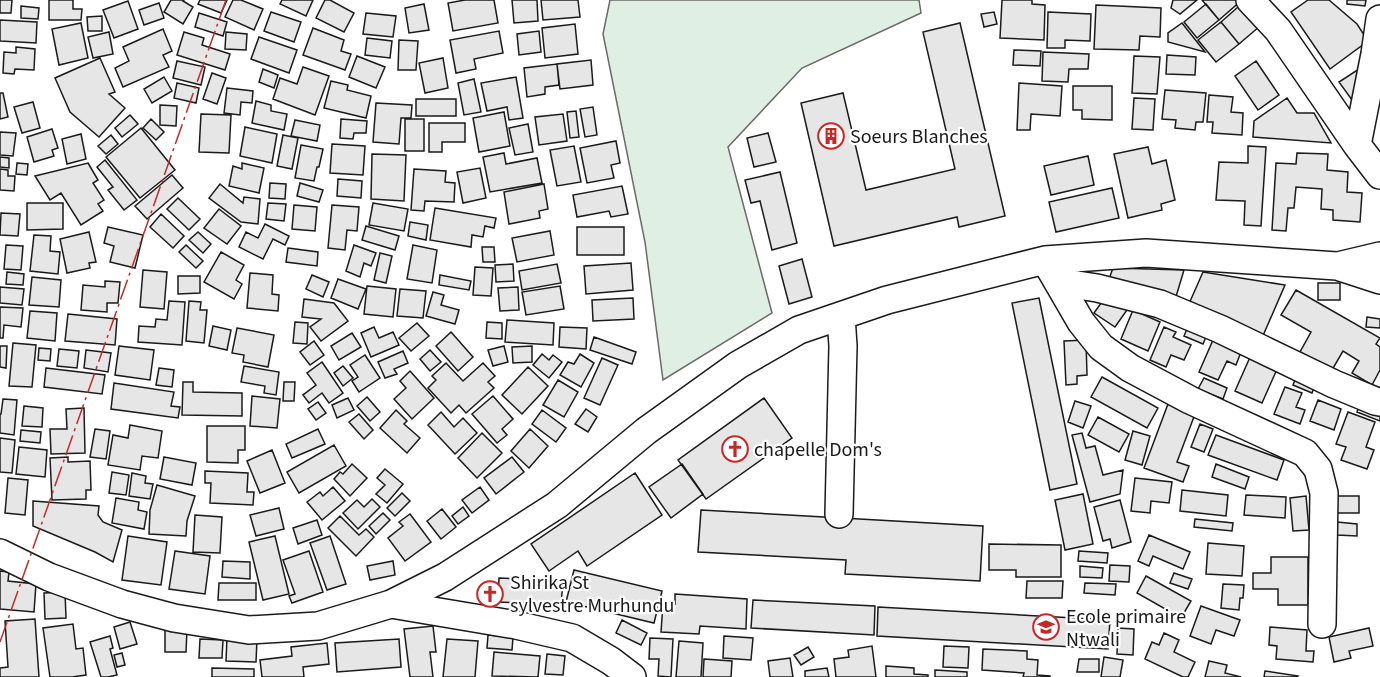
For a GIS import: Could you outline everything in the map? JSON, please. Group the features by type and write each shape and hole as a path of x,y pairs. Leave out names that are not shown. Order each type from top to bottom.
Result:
{"street":[{"path":"1250,0 1278,30 1380,175"},
{"path":"1357,145 1380,19"},
{"path":"0,553 49,577 122,604 174,618 249,630 318,626 391,604 445,577 557,505 646,432 738,365 799,330 887,300 1146,253 1337,266 1380,280"},
{"path":"1337,266 1380,256"},
{"path":"1051,271 1097,288 1160,304 1220,329 1334,384 1380,402"},
{"path":"1051,271 1081,322 1101,347 1123,363 1190,400 1305,453 1318,469 1324,493 1322,624"},
{"path":"839,513 843,346 841,316"},
{"path":"391,604 516,625 572,638 611,661 632,677"}],"green space":[{"path":"610,0 919,0 921,13 802,68 728,147 772,313 663,380 645,242 603,34"}],"building":[{"path":"0,0 12,0 11,13 0,13"},
{"path":"49,0 73,0 73,9 82,9 81,20 49,20"},
{"path":"171,0 184,0 193,7 183,24 164,12"},
{"path":"200,0 227,0 221,13 198,4"},
{"path":"233,0 241,0 263,9 254,30 225,17"},
{"path":"282,0 313,0 306,16 280,4"},
{"path":"325,0 330,0 354,13 344,32 316,18"},
{"path":"465,0 494,0 498,23 453,31 448,3"},
{"path":"512,0 537,0 538,21 514,23"},
{"path":"541,0 578,0 580,17 543,20"},
{"path":"1002,0 1032,0 1032,4 1045,5 1044,40 1000,38"},
{"path":"1173,0 1197,0 1180,14 1171,8"},
{"path":"1202,0 1242,0 1219,20"},
{"path":"1246,0 1267,20 1239,44 1221,22"},
{"path":"1308,0 1329,0 1357,24 1368,41 1330,69 1291,12"},
{"path":"1347,0 1366,0 1365,6 1347,4"},
{"path":"128,1 138,29 114,38 103,10"},
{"path":"159,3 164,18 144,25 139,10"},
{"path":"424,4 429,30 409,33 405,8"},
{"path":"1206,4 1219,20 1197,38 1184,22"},
{"path":"1096,5 1161,8 1160,37 1140,36 1139,50 1094,49"},
{"path":"21,6 39,8 38,19 21,18"},
{"path":"271,12 301,22 294,42 264,31"},
{"path":"994,12 997,24 984,27 981,14"},
{"path":"1048,12 1091,14 1090,41 1065,40 1065,48 1047,48"},
{"path":"199,13 227,22 223,36 195,27"},
{"path":"366,13 396,16 393,37 363,34"},
{"path":"102,16 102,31 88,31 87,17"},
{"path":"0,20 37,22 36,43 0,41"},
{"path":"1221,22 1239,44 1216,62 1198,40"},
{"path":"81,23 88,58 59,65 52,29"},
{"name":"Soeurs Blanches","path":"960,23 1005,216 959,227 957,217 834,246 801,103 843,93 866,190 955,169 923,32"},
{"path":"1182,23 1205,52 1168,42 1168,33"},
{"path":"575,24 578,54 545,58 542,28"},
{"path":"313,28 344,40 341,51 351,54 345,70 303,55"},
{"path":"163,29 172,51 163,55 169,67 123,87 115,68 129,61 123,47"},
{"path":"499,31 503,53 474,59 476,69 456,73 450,40"},
{"path":"539,31 541,52 519,55 517,34"},
{"path":"109,32 113,54 93,58 88,37"},
{"path":"184,32 204,38 202,45 230,54 225,70 177,55"},
{"path":"226,32 247,34 246,50 225,49"},
{"path":"259,37 297,50 289,73 251,59"},
{"path":"367,38 392,41 390,58 365,55"},
{"path":"399,40 418,41 416,70 398,70"},
{"path":"16,47 35,49 34,70 15,69 14,74 3,73 4,52 16,53"},
{"path":"1014,50 1041,51 1040,66 1013,65"},
{"path":"1043,52 1089,54 1088,69 1069,69 1068,82 1042,81"},
{"path":"1167,55 1196,57 1195,75 1166,74"},
{"path":"357,56 385,67 376,88 349,77"},
{"path":"1134,56 1160,57 1157,94 1132,93"},
{"path":"100,58 115,92 109,94 125,108 99,137 70,112 55,78"},
{"path":"443,58 448,88 425,93 419,63"},
{"path":"591,60 593,85 560,89 557,64"},
{"path":"177,61 205,67 201,85 173,78"},
{"path":"1256,61 1279,95 1258,110 1235,76"},
{"path":"557,64 559,85 545,87 545,94 527,97 524,68"},
{"path":"1365,65 1357,107 1339,82"},
{"path":"303,67 329,76 315,115 273,99 280,78 297,84"},
{"path":"263,69 278,75 274,88 259,82"},
{"path":"212,73 226,78 217,104 203,99"},
{"path":"164,77 172,91 152,103 144,89"},
{"path":"516,77 523,118 509,120 507,107 487,111 481,83"},
{"path":"474,79 481,112 464,115 458,83"},
{"path":"331,81 348,85 347,90 371,96 366,118 324,108"},
{"path":"177,83 199,88 196,103 174,98"},
{"path":"1019,83 1062,86 1060,116 1031,114 1030,130 1017,130"},
{"path":"1073,86 1112,86 1112,120 1082,119 1082,110 1073,110"},
{"path":"227,88 253,91 252,103 241,102 240,115 224,113"},
{"path":"1165,90 1206,93 1203,122 1196,122 1195,130 1175,128 1176,120 1162,119"},
{"path":"0,93 3,93 8,117 0,119"},
{"path":"1209,95 1233,97 1231,112 1243,113 1242,135 1212,133 1213,122 1207,122"},
{"path":"1134,98 1155,99 1153,130 1132,129"},
{"path":"1287,98 1297,113 1314,113 1331,143 1253,137 1254,121"},
{"path":"416,99 456,99 456,116 416,116"},
{"path":"256,101 271,105 271,111 287,114 284,130 252,123"},
{"path":"33,102 40,128 22,133 14,107"},
{"path":"376,103 412,105 411,118 401,118 399,144 373,142"},
{"path":"160,105 177,106 176,126 160,125"},
{"path":"593,107 597,135 585,137 580,109"},
{"path":"576,111 579,137 570,138 567,112"},
{"path":"504,112 510,146 479,152 473,118"},
{"path":"201,114 231,115 229,153 199,152"},
{"path":"563,114 567,141 539,145 535,117"},
{"path":"130,115 138,124 122,137 115,128"},
{"path":"151,119 164,132 156,140 143,128"},
{"path":"341,119 367,121 366,133 354,133 353,139 340,138"},
{"path":"405,119 424,119 424,151 405,151"},
{"path":"295,120 320,125 317,141 291,136"},
{"path":"429,123 465,123 465,142 442,142 442,152 429,152"},
{"path":"528,124 533,152 515,155 509,128"},
{"path":"245,127 277,134 272,163 240,156"},
{"path":"141,128 175,170 140,198 106,157"},
{"path":"52,129 58,148 52,150 54,156 34,162 27,137"},
{"path":"0,132 16,133 13,156 0,155"},
{"path":"768,133 776,162 754,167 747,138"},
{"path":"81,134 86,159 67,164 62,139"},
{"path":"111,135 118,144 106,154 98,146"},
{"path":"283,135 298,138 292,169 277,166"},
{"path":"616,141 620,163 611,165 614,178 587,183 580,148"},
{"path":"332,144 365,146 363,175 330,173"},
{"path":"301,145 323,149 314,181 295,178"},
{"path":"574,146 581,182 557,186 550,150"},
{"path":"1248,146 1266,147 1261,226 1244,225 1245,201 1216,200 1219,162 1248,163"},
{"path":"1148,147 1152,164 1166,160 1175,200 1161,204 1162,210 1128,218 1114,154"},
{"path":"504,153 506,164 537,158 542,183 490,192 483,157"},
{"path":"1297,153 1328,154 1327,170 1348,172 1347,192 1362,193 1360,222 1333,220 1333,210 1321,209 1322,189 1296,187 1294,208 1288,208 1286,231 1272,230 1276,163 1296,164"},
{"path":"372,154 406,155 404,201 371,199"},
{"path":"1088,156 1094,185 1051,195 1044,166"},
{"path":"0,157 9,158 9,168 0,167"},
{"path":"105,160 137,200 124,210 108,190 113,187 97,167"},
{"path":"17,163 28,164 27,175 16,174"},
{"path":"88,163 98,180 93,183 104,200 98,204 103,211 81,225 61,193 50,200 35,176"},
{"path":"242,163 264,168 259,193 229,186 233,166 242,169"},
{"path":"480,168 486,198 463,203 457,172"},
{"path":"0,169 8,170 8,176 15,176 14,191 0,190"},
{"path":"414,169 446,171 445,182 455,183 454,202 425,201 424,211 411,210"},
{"path":"780,172 797,243 772,250 760,201 751,203 745,180"},
{"path":"172,175 183,188 147,219 135,206"},
{"path":"338,179 362,181 361,198 337,196"},
{"path":"270,183 286,184 285,199 269,198"},
{"path":"300,183 323,190 319,202 297,196"},
{"path":"220,184 243,203 244,197 260,199 258,224 241,222 209,198"},
{"path":"544,184 548,209 539,211 540,218 509,224 504,192"},
{"path":"622,186 628,214 611,217 609,211 577,217 573,195"},
{"path":"1112,188 1119,218 1056,232 1049,202"},
{"path":"178,198 200,219 189,230 167,209"},
{"path":"27,203 63,203 63,229 27,230"},
{"path":"268,203 286,204 284,221 266,219"},
{"path":"373,203 408,209 404,231 369,225"},
{"path":"294,205 317,207 315,231 292,229"},
{"path":"332,205 359,207 357,231 347,230 345,250 328,248"},
{"path":"435,208 496,218 494,228 485,226 483,237 472,235 471,247 430,240"},
{"path":"219,209 241,226 227,244 204,228"},
{"path":"1,213 20,214 18,236 0,235"},
{"path":"161,214 184,236 173,248 150,227"},
{"path":"410,222 428,225 426,240 408,236"},
{"path":"265,224 289,236 285,245 273,239 263,259 239,247 246,232 258,238"},
{"path":"366,226 399,236 395,250 362,240"},
{"path":"108,227 143,235 135,268 110,262 114,246 104,243"},
{"path":"577,227 624,227 624,255 577,255"},
{"path":"550,231 554,255 517,262 512,238"},
{"path":"89,232 96,262 89,263 90,268 67,273 60,239"},
{"path":"198,232 211,244 203,253 189,240"},
{"path":"34,235 51,236 50,251 60,252 58,274 30,271"},
{"path":"6,245 23,246 21,270 4,269"},
{"path":"186,245 203,261 196,268 179,252"},
{"path":"354,245 376,253 371,266 364,263 360,277 346,271"},
{"path":"413,245 437,250 432,283 407,279"},
{"path":"482,247 494,247 495,262 483,262"},
{"path":"288,248 318,252 317,266 286,262"},
{"path":"221,252 244,265 236,280 242,284 234,299 204,282"},
{"path":"380,253 392,256 386,283 374,280"},
{"path":"802,259 812,297 789,304 779,266"},
{"path":"631,263 633,290 586,294 584,266"},
{"path":"513,264 514,281 496,282 495,265"},
{"path":"557,264 561,283 522,290 519,271"},
{"path":"475,267 493,268 491,296 473,295"},
{"path":"1113,268 1184,270 1175,300 1109,279"},
{"path":"143,270 167,272 164,309 140,307"},
{"path":"7,272 24,274 23,285 6,284"},
{"path":"1203,272 1285,285 1262,338 1188,306"},
{"path":"250,273 273,275 272,294 279,295 278,311 247,308"},
{"path":"312,275 329,282 323,297 306,289"},
{"path":"440,275 471,281 469,290 439,285"},
{"path":"178,276 200,276 200,293 178,294"},
{"path":"32,277 61,280 59,307 29,305"},
{"path":"338,279 366,289 358,309 331,298"},
{"path":"105,281 120,282 118,303 107,303 107,312 81,310 83,285 105,287"},
{"path":"1318,283 1340,283 1340,300 1318,300"},
{"path":"367,286 396,289 393,317 364,314"},
{"path":"560,286 564,309 526,315 522,292"},
{"path":"0,287 24,289 22,305 0,303"},
{"path":"518,287 519,310 500,311 498,288"},
{"path":"400,289 426,291 423,318 397,316"},
{"path":"1296,290 1380,338 1376,344 1380,347 1380,370 1372,385 1352,373 1359,361 1343,351 1332,370 1300,352 1311,332 1281,315"},
{"path":"433,292 444,295 441,305 459,310 455,324 426,316"},
{"path":"1106,296 1127,310 1115,327 1094,313"},
{"path":"633,298 634,319 593,321 592,300"},
{"path":"1039,298 1077,484 1050,490 1012,303"},
{"path":"304,299 334,303 348,321 321,341 310,327 321,319 302,317"},
{"path":"169,301 185,302 182,345 138,342 139,326 155,327 156,319 167,320"},
{"path":"189,301 201,302 200,310 207,310 204,343 186,341"},
{"path":"0,307 23,308 21,327 4,325 3,338 0,338"},
{"path":"1133,310 1160,322 1148,351 1121,339"},
{"path":"30,311 57,313 55,341 27,338"},
{"path":"68,314 117,319 115,345 65,341"},
{"path":"1367,317 1380,319 1380,328 1366,327"},
{"path":"507,320 554,323 553,345 505,342"},
{"path":"295,322 308,323 307,344 293,343"},
{"path":"487,322 502,323 502,339 486,338"},
{"path":"1190,322 1209,330 1203,344 1184,336"},
{"path":"417,323 429,336 411,351 399,338"},
{"path":"213,326 231,330 227,350 209,346"},
{"path":"374,327 379,338 393,332 399,345 371,357 361,333"},
{"path":"560,327 587,328 586,349 559,347"},
{"path":"1164,327 1176,332 1173,337 1191,345 1184,360 1171,355 1166,367 1150,360"},
{"path":"237,328 274,335 268,367 243,362 244,355 232,353"},
{"path":"451,332 473,357 458,371 436,346"},
{"path":"352,333 361,347 339,360 331,346"},
{"path":"594,337 636,352 632,364 590,350"},
{"path":"1086,340 1087,375 1077,376 1077,384 1066,385 1064,341"},
{"path":"1213,340 1241,352 1236,365 1227,361 1218,380 1199,372"},
{"path":"314,341 324,355 310,365 300,352"},
{"path":"13,343 36,345 32,387 9,386"},
{"path":"0,346 7,346 6,368 0,367"},
{"path":"119,346 154,350 150,380 115,375"},
{"path":"504,346 508,362 493,366 488,350"},
{"path":"532,346 532,362 513,363 512,347"},
{"path":"39,348 51,349 50,361 38,360"},
{"path":"59,349 79,351 77,368 57,366"},
{"path":"86,350 111,353 108,372 84,368"},
{"path":"430,350 441,362 430,371 420,359"},
{"path":"403,351 408,363 394,369 397,374 385,378 378,362"},
{"path":"542,354 549,360 553,355 562,362 549,378 533,365"},
{"path":"580,354 594,363 581,387 560,375 568,362 574,364"},
{"path":"365,355 380,378 359,392 352,381 358,377 350,365"},
{"path":"1251,355 1278,367 1262,403 1235,391"},
{"path":"602,358 618,365 600,405 584,398"},
{"path":"322,362 343,393 329,403 322,393 309,403 303,395 316,385 307,373"},
{"path":"446,363 463,381 483,363 495,376 488,382 494,388 466,413 459,405 451,413 428,388 436,380 432,376"},
{"path":"244,366 279,372 276,395 264,393 265,386 241,382"},
{"path":"343,366 353,378 343,386 334,373"},
{"path":"528,367 548,386 522,414 502,395"},
{"path":"46,368 105,375 102,394 44,387"},
{"path":"159,368 174,370 172,387 156,385"},
{"path":"410,371 434,398 412,419 394,399 406,388 400,381"},
{"path":"1298,372 1317,379 1312,393 1293,385"},
{"path":"1102,377 1158,408 1147,428 1091,397"},
{"path":"1204,378 1227,388 1223,399 1198,389"},
{"path":"558,380 578,392 564,417 543,405"},
{"path":"183,382 193,382 193,392 242,393 242,416 182,415"},
{"path":"284,382 295,382 294,401 283,401"},
{"path":"114,383 174,392 171,406 180,407 178,418 111,409"},
{"path":"1285,387 1302,393 1296,407 1305,410 1300,424 1274,414"},
{"path":"252,396 280,399 277,428 250,426"},
{"path":"493,396 513,419 502,429 507,435 497,443 472,414"},
{"path":"367,397 380,412 370,421 357,406"},
{"path":"348,398 354,410 337,418 332,405"},
{"name":"chapelle Dom's","path":"764,398 792,438 706,499 678,460"},
{"name":"chapelle Dom's","path":"764,398 792,438 706,499 678,460"},
{"path":"3,399 17,400 14,435 0,433"},
{"path":"1318,400 1341,409 1334,430 1310,421"},
{"path":"1361,400 1380,407 1380,421 1357,412"},
{"path":"1075,401 1091,406 1083,428 1068,422"},
{"path":"318,402 326,413 316,420 308,409"},
{"path":"1168,404 1195,414 1177,462 1189,466 1183,482 1144,468"},
{"path":"24,406 43,408 42,427 22,426"},
{"path":"84,408 85,453 51,454 50,429 67,429 66,409"},
{"path":"586,409 597,417 588,432 575,424"},
{"path":"396,410 407,421 404,424 420,438 407,453 380,428"},
{"path":"542,410 566,428 556,442 532,424"},
{"path":"441,412 454,427 463,418 477,433 455,454 428,425"},
{"path":"1348,412 1375,422 1366,447 1374,450 1367,469 1341,460 1346,447 1336,444"},
{"path":"359,414 373,430 364,439 349,422"},
{"path":"1098,417 1129,434 1119,452 1088,435"},
{"path":"1200,424 1213,429 1204,452 1191,447"},
{"path":"130,425 162,431 158,458 142,456 140,470 108,465 113,435 128,438"},
{"path":"207,426 245,426 245,450 238,450 238,463 207,462"},
{"path":"95,429 110,431 106,459 90,457"},
{"path":"318,429 325,444 292,458 286,444"},
{"path":"530,429 548,446 529,468 511,451"},
{"path":"21,430 41,432 40,443 20,441"},
{"path":"1133,431 1150,436 1142,465 1125,460"},
{"path":"482,433 502,453 477,478 458,458"},
{"path":"1082,433 1086,448 1095,446 1103,475 1123,470 1120,494 1090,502 1072,435"},
{"path":"1216,435 1284,460 1277,480 1208,455"},
{"path":"0,438 15,440 12,473 0,472"},
{"path":"334,445 346,466 299,493 287,472"},
{"path":"19,447 47,450 45,477 16,474"},
{"path":"272,450 285,483 260,493 247,461"},
{"path":"68,457 68,462 90,461 91,490 86,490 86,499 52,500 50,458"},
{"path":"164,457 196,463 192,485 160,479"},
{"path":"512,457 524,472 496,494 484,478"},
{"path":"352,464 367,478 350,496 334,479 340,472 343,474"},
{"path":"682,464 703,494 671,518 649,487"},
{"path":"1216,464 1249,477 1245,489 1212,477"},
{"path":"385,469 403,484 387,503 376,494 385,485 377,478"},
{"path":"205,471 248,473 247,492 254,492 253,505 210,503 211,483 205,483"},
{"path":"112,472 129,475 126,495 109,493"},
{"path":"132,473 146,476 145,483 153,484 150,499 129,496"},
{"path":"635,473 662,515 587,566 578,551 549,571 531,544"},
{"path":"8,478 28,480 25,515 5,513"},
{"path":"1135,478 1172,482 1169,503 1151,501 1150,513 1131,511"},
{"path":"157,485 195,496 187,521 186,536 149,534 150,510"},
{"path":"333,487 345,501 322,520 307,502 320,492 323,496"},
{"path":"480,487 489,500 472,513 462,500"},
{"path":"1182,490 1228,495 1226,516 1180,511"},
{"path":"402,493 410,501 395,516 387,508"},
{"path":"1083,494 1093,544 1065,550 1055,500"},
{"path":"1246,495 1286,497 1285,518 1244,515"},
{"path":"1306,496 1309,530 1293,531 1290,498"},
{"path":"1337,496 1359,496 1359,513 1337,513"},
{"path":"116,498 139,502 138,510 147,512 144,529 112,523"},
{"path":"372,499 380,507 358,529 343,513 357,500 364,507"},
{"path":"1120,500 1131,542 1112,548 1110,539 1103,541 1094,507"},
{"path":"33,501 99,506 98,515 103,522 122,530 113,562 33,526"},
{"path":"463,507 469,516 458,524 452,516"},
{"path":"279,508 284,529 256,536 250,515"},
{"path":"442,509 456,527 441,539 427,521"},
{"path":"701,510 983,526 980,581 845,574 846,560 698,552"},
{"path":"383,513 390,520 376,534 369,526"},
{"path":"410,514 431,542 405,561 388,538 403,526 399,522"},
{"path":"195,515 222,517 220,553 193,552"},
{"path":"340,516 359,535 366,529 374,537 356,556 328,528"},
{"path":"1195,519 1233,523 1232,531 1194,527"},
{"path":"317,520 322,535 298,544 293,528"},
{"path":"1337,522 1357,524 1357,536 1337,535"},
{"path":"1149,535 1190,552 1183,569 1153,556 1149,566 1138,561"},
{"path":"128,536 167,542 161,585 122,580"},
{"path":"275,536 289,594 263,600 249,542"},
{"path":"330,536 346,584 327,590 310,543"},
{"path":"1208,543 1244,546 1242,576 1206,574"},
{"path":"989,544 1061,545 1061,577 1016,577 1016,570 989,570"},
{"path":"175,551 210,556 205,594 169,589"},
{"path":"309,551 323,592 292,603 289,596 295,594 283,560"},
{"path":"1079,551 1108,553 1107,563 1078,561"},
{"path":"1271,557 1308,557 1308,605 1278,605 1278,589 1253,589 1253,573 1271,573"},
{"path":"223,561 250,562 250,579 222,577"},
{"path":"393,561 395,575 370,580 367,566"},
{"path":"1110,565 1130,566 1129,582 1109,581"},
{"path":"1080,566 1103,568 1102,578 1080,577"},
{"path":"574,570 662,591 654,623 566,602"},
{"path":"0,571 9,572 8,581 36,584 34,612 0,609"},
{"path":"1174,573 1192,579 1188,589 1170,583"},
{"path":"1146,576 1191,601 1181,618 1137,593"},
{"path":"499,578 563,581 561,605 498,602"},
{"path":"1027,581 1063,581 1062,598 1026,598"},
{"path":"219,583 256,583 256,600 218,600"},
{"path":"1085,583 1116,584 1115,595 1084,593"},
{"path":"1223,584 1244,585 1239,610 1221,608"},
{"path":"65,592 66,618 45,619 44,593"},
{"path":"675,594 747,599 746,629 700,626 699,634 661,632 663,603 675,604"},
{"path":"753,600 875,606 874,635 751,628"},
{"path":"1201,606 1240,620 1234,636 1216,630 1211,644 1190,636"},
{"path":"878,607 1110,620 1108,649 877,636"},
{"path":"35,619 39,677 0,677 0,668 8,667 5,621"},
{"path":"622,620 647,633 641,645 616,633"},
{"path":"130,622 137,644 120,649 114,627"},
{"path":"73,624 76,649 83,648 86,675 50,677 43,628"},
{"path":"433,626 436,652 430,652 433,677 410,677 404,629"},
{"path":"1270,627 1307,630 1306,651 1314,651 1313,662 1276,659 1277,646 1269,645"},
{"path":"1118,628 1134,629 1133,655 1117,654"},
{"path":"1369,628 1373,646 1349,651 1351,658 1334,662 1329,637"},
{"path":"165,629 187,630 186,652 165,652"},
{"path":"1164,633 1179,640 1174,652 1195,662 1188,677 1183,677 1145,659 1152,642 1159,645"},
{"path":"488,635 513,637 512,650 487,648"},
{"path":"110,636 113,648 110,649 117,675 101,677 90,642"},
{"path":"724,636 753,638 751,660 723,658"},
{"path":"227,637 257,639 256,662 226,661"},
{"path":"650,638 673,639 671,677 658,676 659,659 649,659"},
{"path":"200,639 223,640 222,658 199,658"},
{"path":"399,639 401,667 337,672 335,643"},
{"path":"447,639 478,641 475,677 443,677"},
{"path":"679,641 703,643 701,677 676,677"},
{"path":"327,643 329,664 303,667 304,677 262,677 260,660 292,656 291,647"},
{"path":"872,646 876,677 836,677 834,659 849,657 848,650"},
{"path":"944,646 969,647 968,668 943,667"},
{"path":"808,647 814,657 801,665 794,655"},
{"path":"983,649 1027,651 1027,659 1038,660 1037,675 1050,677 1023,677 1024,673 982,670"},
{"path":"494,652 540,656 538,677 492,676"},
{"path":"122,653 125,665 117,667 114,655"},
{"path":"547,654 565,656 563,675 545,674"},
{"path":"1104,657 1123,660 1120,677 1101,677"},
{"path":"790,658 793,677 770,677 768,661"},
{"path":"704,659 732,661 731,677 703,677"},
{"path":"1079,659 1099,659 1099,672 1077,672"},
{"path":"1209,661 1227,665 1225,673 1241,677 1205,677"},
{"path":"886,666 914,668 914,674 928,675 928,677 886,677"},
{"path":"212,668 254,669 254,677 212,677"},
{"path":"827,668 829,677 805,677 805,671"},
{"path":"935,670 967,672 967,677 935,677"},
{"path":"1265,671 1298,676 1264,677"}],"power":[{"path":"0,642 226,0"}],"place":[{"name":"Soeurs Blanches","path":"831,136"},
{"name":"chapelle Dom's","path":"735,449"},
{"name":"Shirika St sylvestre Murhundu","path":"490,594"},
{"name":"Ecole primaire Ntwali","path":"1046,627"}]}
